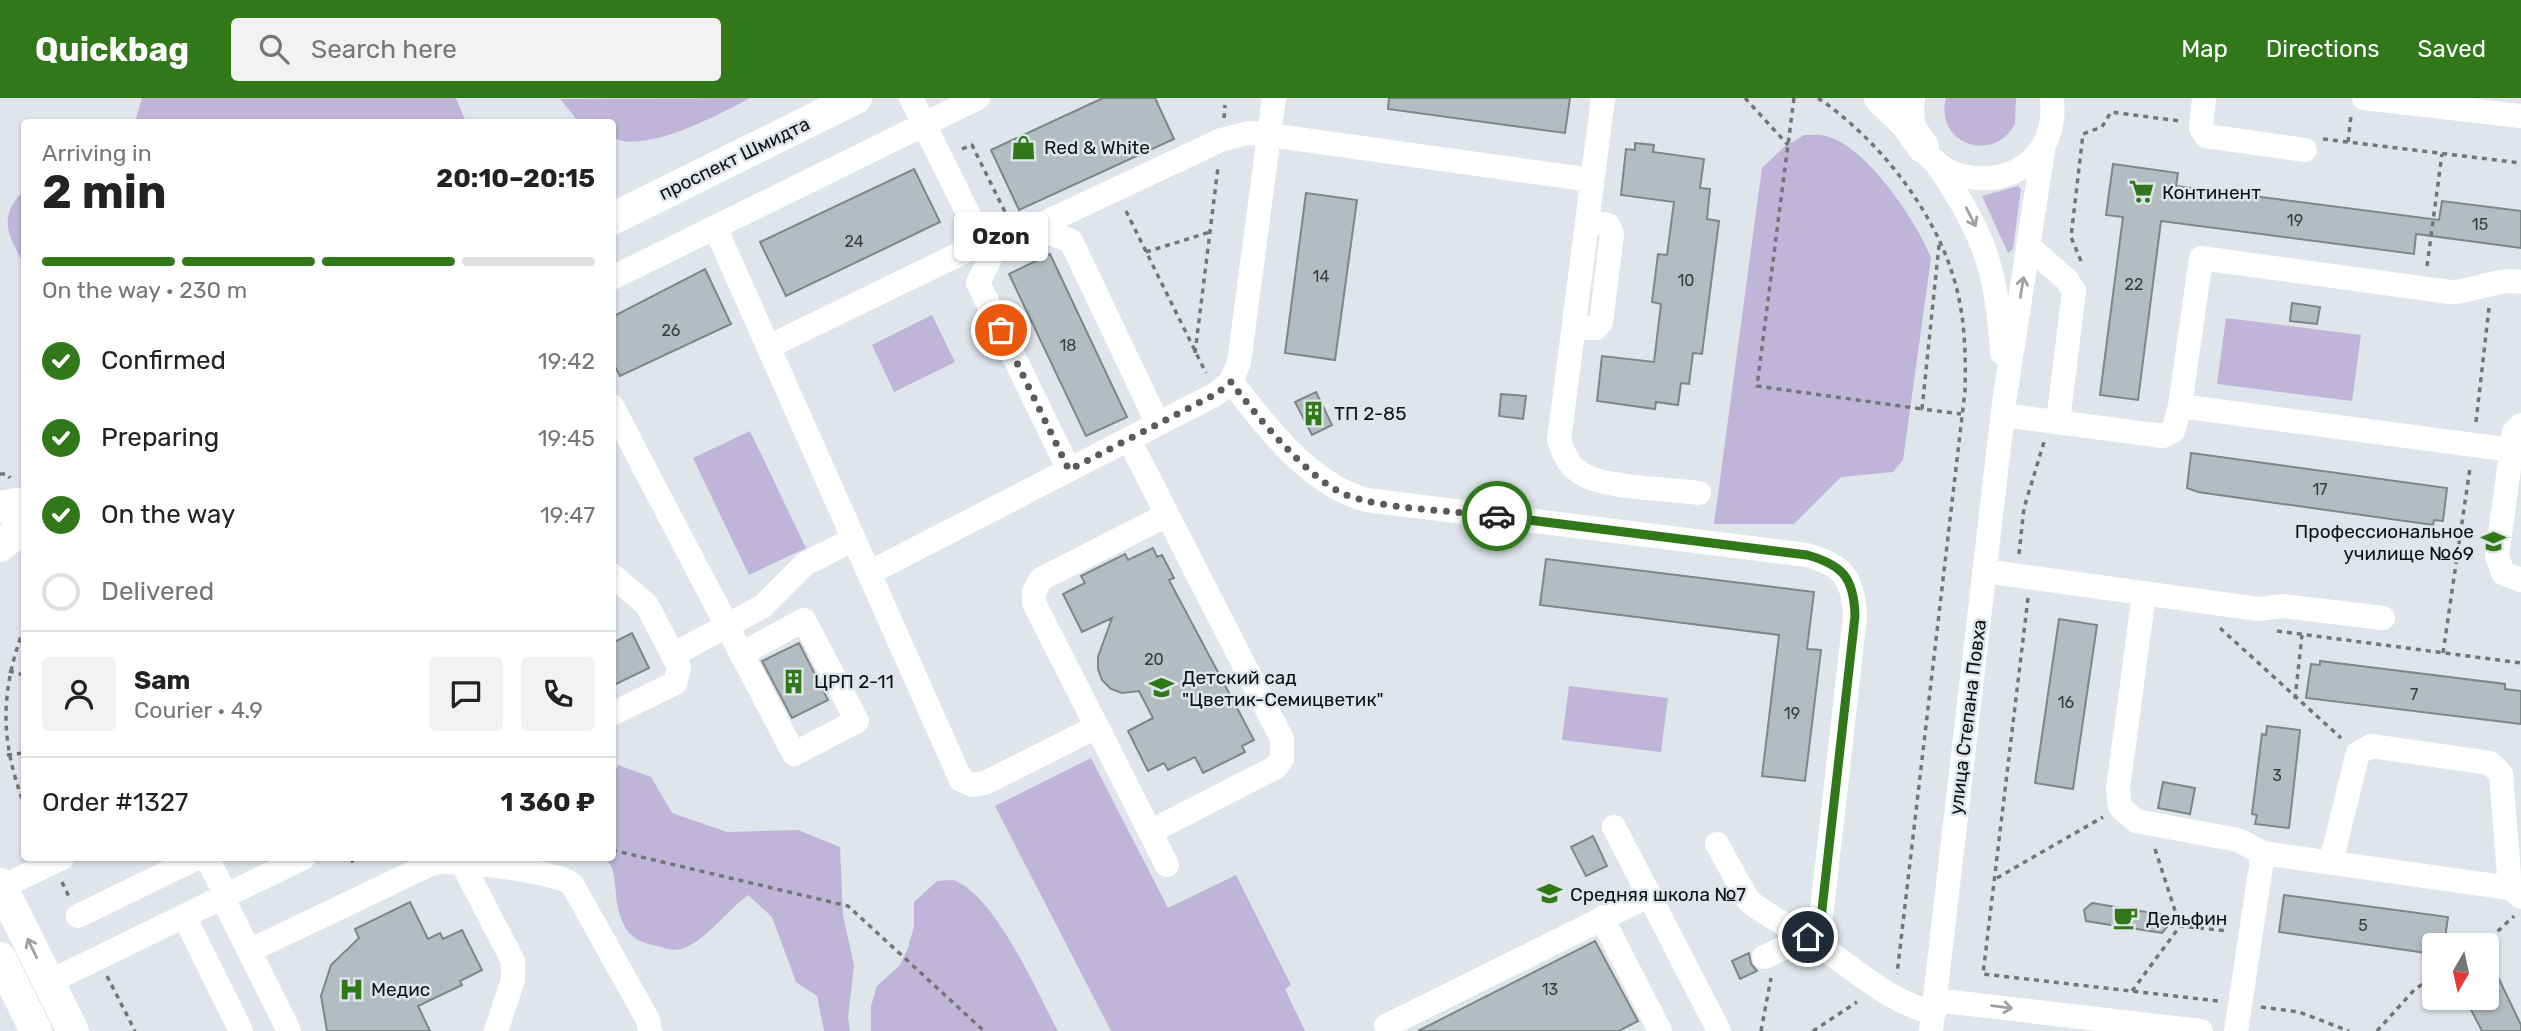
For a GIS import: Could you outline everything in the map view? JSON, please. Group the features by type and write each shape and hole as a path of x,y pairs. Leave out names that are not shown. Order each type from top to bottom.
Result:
{"main road":[{"name":"проспект Шмидта","path":"616,217 856,98"},
{"path":"1881,98 1906,124 1928,153"},
{"path":"0,508 21,504"},
{"path":"0,546 21,528"},
{"path":"1,886 73,1031"},
{"path":"0,958 36,1031"}],"street":[{"path":"911,98 990,258 978,283 1069,470"},
{"path":"616,276 978,98"},
{"path":"869,573 1129,440 1223,388 1239,363 1274,98"},
{"path":"1602,98 1559,440 1564,456 1578,471 1597,480 1699,493"},
{"name":"улица Степана Повха","path":"1913,98 1913,122 1928,153 1969,211 1989,260 1997,302 2003,409"},
{"name":"улица Степана Повха","path":"1933,1015 2003,409 2046,140 2053,117 2052,98"},
{"path":"1928,153 1956,174 1990,179 2017,171 2032,159 2046,140 2058,116 2073,98"},
{"path":"2204,98 2201,128 2206,136 2305,150"},
{"path":"2358,103 2471,104 2521,116"},
{"path":"770,346 982,243 1008,240 1221,140 1248,133 1592,180"},
{"path":"715,227 961,780 973,785 985,783 1096,727"},
{"path":"1036,227 1071,241 1158,424"},
{"path":"2028,246 2067,280 2074,291 2065,423"},
{"path":"2003,409 2065,423 2163,436 2173,431 2180,406 2201,258 2463,292 2498,281 2521,282"},
{"path":"1223,388 1329,486 1346,495 1367,500 1807,555 1830,562 1845,575 1854,593 1855,616 1820,927 1808,937 1770,955"},
{"path":"2180,406 2512,450"},
{"path":"616,414 726,626 794,754 857,721 804,621 741,654"},
{"path":"2521,425 2514,432 2497,556 2503,573 2521,580"},
{"path":"1129,440 1282,739 1283,750 1276,767 1150,831"},
{"path":"1167,514 1041,579 1034,592 1037,613 1167,865"},
{"path":"673,655 763,606 806,564 855,539"},
{"path":"1984,571 2258,609 2283,606 2383,618"},
{"path":"616,578 647,605 679,667 675,683 616,712"},
{"path":"2144,594 2118,789 2120,807 2127,817 2147,825 2238,840 2263,853 2515,893 2501,774 2490,763 2371,746 2358,753 2331,862"},
{"path":"1614,827 1719,1031"},
{"path":"1717,844 1748,900 1808,937 1887,992 1919,1010 1933,1015 2201,1031"},
{"path":"2236,1031 2263,853"},
{"path":"1,886 55,861"},
{"path":"78,916 191,861"},
{"path":"208,861 289,1031"},
{"path":"48,982 297,861"},
{"path":"249,951 433,863 461,861 565,878 572,884 648,1020 650,1031"},
{"path":"461,861 514,971 496,1031"},
{"path":"484,906 493,866"},
{"path":"1388,1031 1386,1026 1650,895"},
{"path":"184,916 241,1031"},
{"path":"1602,918 1660,1031"}],"path":[{"path":"1745,98 1788,145"},
{"path":"1794,98 1757,386 1961,414"},
{"path":"1813,1031 1887,992 1966,366 1960,302 1940,243 1922,209 1886,161 1850,122 1818,98"},
{"path":"2348,142 2358,103"},
{"path":"1195,353 1226,105"},
{"path":"2083,134 2071,237 2086,271"},
{"path":"953,153 972,145 1011,224"},
{"path":"2424,289 2442,154"},
{"path":"1115,189 1195,353 1223,388"},
{"path":"1146,252 1210,232"},
{"path":"1922,409 1940,243"},
{"path":"2065,423 2069,437 2045,436 2043,454 2024,508 2018,560 2029,591 1983,974 2299,1012 2349,1031"},
{"path":"2219,627 2295,699 2358,753"},
{"path":"2266,629 2521,663"},
{"path":"2295,699 2302,635"},
{"path":"21,641 9,671 2,711 7,755 21,795"},
{"path":"9,671 21,675"},
{"path":"7,755 21,753"},
{"path":"1996,878 2120,807"},
{"path":"2147,825 2180,926"},
{"path":"616,851 848,906 984,1031"},
{"path":"352,861 355,867"},
{"path":"2496,933 2521,910"},
{"path":"2132,991 2180,926"},
{"path":"2180,926 2251,934"},
{"path":"1761,1031 1770,955"},
{"path":"2377,1031 2422,985"}],"shaded area":[{"path":"142,98 456,98 465,119 136,119"},
{"path":"750,98 683,130 663,137 627,142 616,139 616,119 577,119 560,99"},
{"path":"1946,98 2016,98 2015,124 2005,136 1993,144 1980,146 1968,143 1957,137 1949,127 1945,114"},
{"path":"1804,135 1823,135 1841,143 1873,169 1902,206 1931,258 1903,460 1893,472 1841,477 1794,524 1714,524 1762,168 1784,147"},
{"path":"2018,186 2021,189 2013,249 2008,253 1982,196"},
{"path":"21,195 21,259 8,227 9,212"},
{"path":"932,315 955,362 894,392 872,345"},
{"path":"2226,318 2361,335 2352,401 2217,384"},
{"path":"750,431 806,548 749,575 693,458"},
{"path":"1569,686 1668,698 1661,752 1562,740"},
{"path":"1091,758 1168,908 1236,875 1291,985 1285,989 1305,1031 1111,1031 995,806"},
{"path":"618,765 651,777 672,813 727,832 798,830 840,847 843,915 854,965 848,1018 850,1031 824,1031 817,996 796,982 772,917 748,895 695,943 685,948 672,950 646,943 628,931 620,915 613,871 608,861 616,861"},
{"path":"937,881 958,882 988,908 1015,949 1058,1031 871,1031 871,1006 877,986 900,965 908,948 914,926 914,902"}],"building":[{"path":"1103,98 1155,98 1174,139 1019,210 991,150"},
{"path":"1389,98 1570,98 1565,133 1388,109"},
{"path":"1635,143 1654,145 1653,152 1704,159 1700,188 1710,189 1707,219 1719,221 1702,354 1693,353 1689,384 1681,383 1678,405 1656,402 1655,409 1597,401 1602,356 1654,362 1661,304 1652,302 1658,254 1667,255 1674,202 1621,195 1626,149 1635,150"},
{"path":"2113,164 2178,173 2176,186 2439,220 2442,201 2521,211 2521,248 2416,234 2414,254 2161,221 2138,400 2100,395 2123,217 2106,215"},
{"path":"914,169 940,222 786,296 760,242"},
{"path":"1306,193 1357,200 1335,360 1285,353"},
{"path":"1050,254 1127,417 1086,436 1009,274"},
{"path":"705,269 731,324 620,376 616,368 616,315"},
{"path":"2292,303 2320,307 2317,324 2290,321"},
{"name":"ТП 2-85","path":"1316,392 1332,425 1312,435 1295,402"},
{"path":"1501,394 1526,396 1523,419 1499,416"},
{"path":"2191,453 2447,488 2443,521 2434,520 2433,525 2198,492 2187,488"},
{"path":"1153,548 1157,557 1162,555 1174,578 1169,580 1254,740 1242,746 1245,752 1203,773 1195,757 1168,770 1164,763 1148,771 1128,731 1153,718 1139,691 1122,693 1111,689 1102,680 1098,669 1098,657 1112,618 1082,632 1063,594 1085,583 1081,576 1125,554 1128,560"},
{"path":"1546,559 1814,592 1807,649 1821,650 1805,781 1762,776 1779,635 1540,605"},
{"path":"2059,619 2097,625 2073,789 2035,783"},
{"path":"632,633 649,668 616,684 616,641"},
{"name":"ЦРП 2-11","path":"799,643 828,700 792,718 762,661"},
{"path":"2320,661 2505,684 2505,689 2521,691 2521,724 2306,698 2311,664 2320,665"},
{"path":"2267,726 2300,730 2289,828 2255,824 2257,815 2252,814 2262,734 2266,735"},
{"path":"2163,782 2195,788 2190,814 2158,808"},
{"path":"1593,836 1607,866 1586,876 1571,847"},
{"path":"2284,895 2448,917 2446,933 2422,933 2422,952 2279,932"},
{"path":"410,902 428,939 440,933 443,939 462,930 482,970 460,981 462,985 418,1006 430,1031 327,1031 321,996 331,965 359,938 355,929"},
{"name":"Дельфин","path":"2092,903 2165,915 2167,927 2162,933 2086,921 2084,910"},
{"path":"1595,941 1638,1021 1619,1031 1418,1031"},
{"path":"1749,953 1751,964 1757,971 1740,979 1732,961"},
{"path":"2499,979 2521,1025 2521,1031 2482,1031 2471,1010 2499,1010"}],"way so far":[{"path":"1001,330 1069,470 1216,394 1231,382 1304,464 1329,486 1346,495 1497,516"}],"place":[{"name":"Red & White","path":"1024,147"},
{"name":"Континент","path":"2142,192"},
{"name":"Ozon","path":"1001,330"},
{"name":"ТП 2-85","path":"1314,413"},
{"name":"Профессиональное училище №69","path":"2494,542"},
{"name":"ЦРП 2-11","path":"794,681"},
{"name":"Детский сад \"Цветик-Семицветик\"","path":"1162,688"},
{"name":"Средняя школа №7","path":"1550,894"},
{"name":"Дельфин","path":"2126,918"},
{"name":"Медис","path":"351,989"}],"route":[{"path":"1497,516 1807,555 1830,562 1845,575 1854,593 1855,616 1820,927 1808,937"}]}
